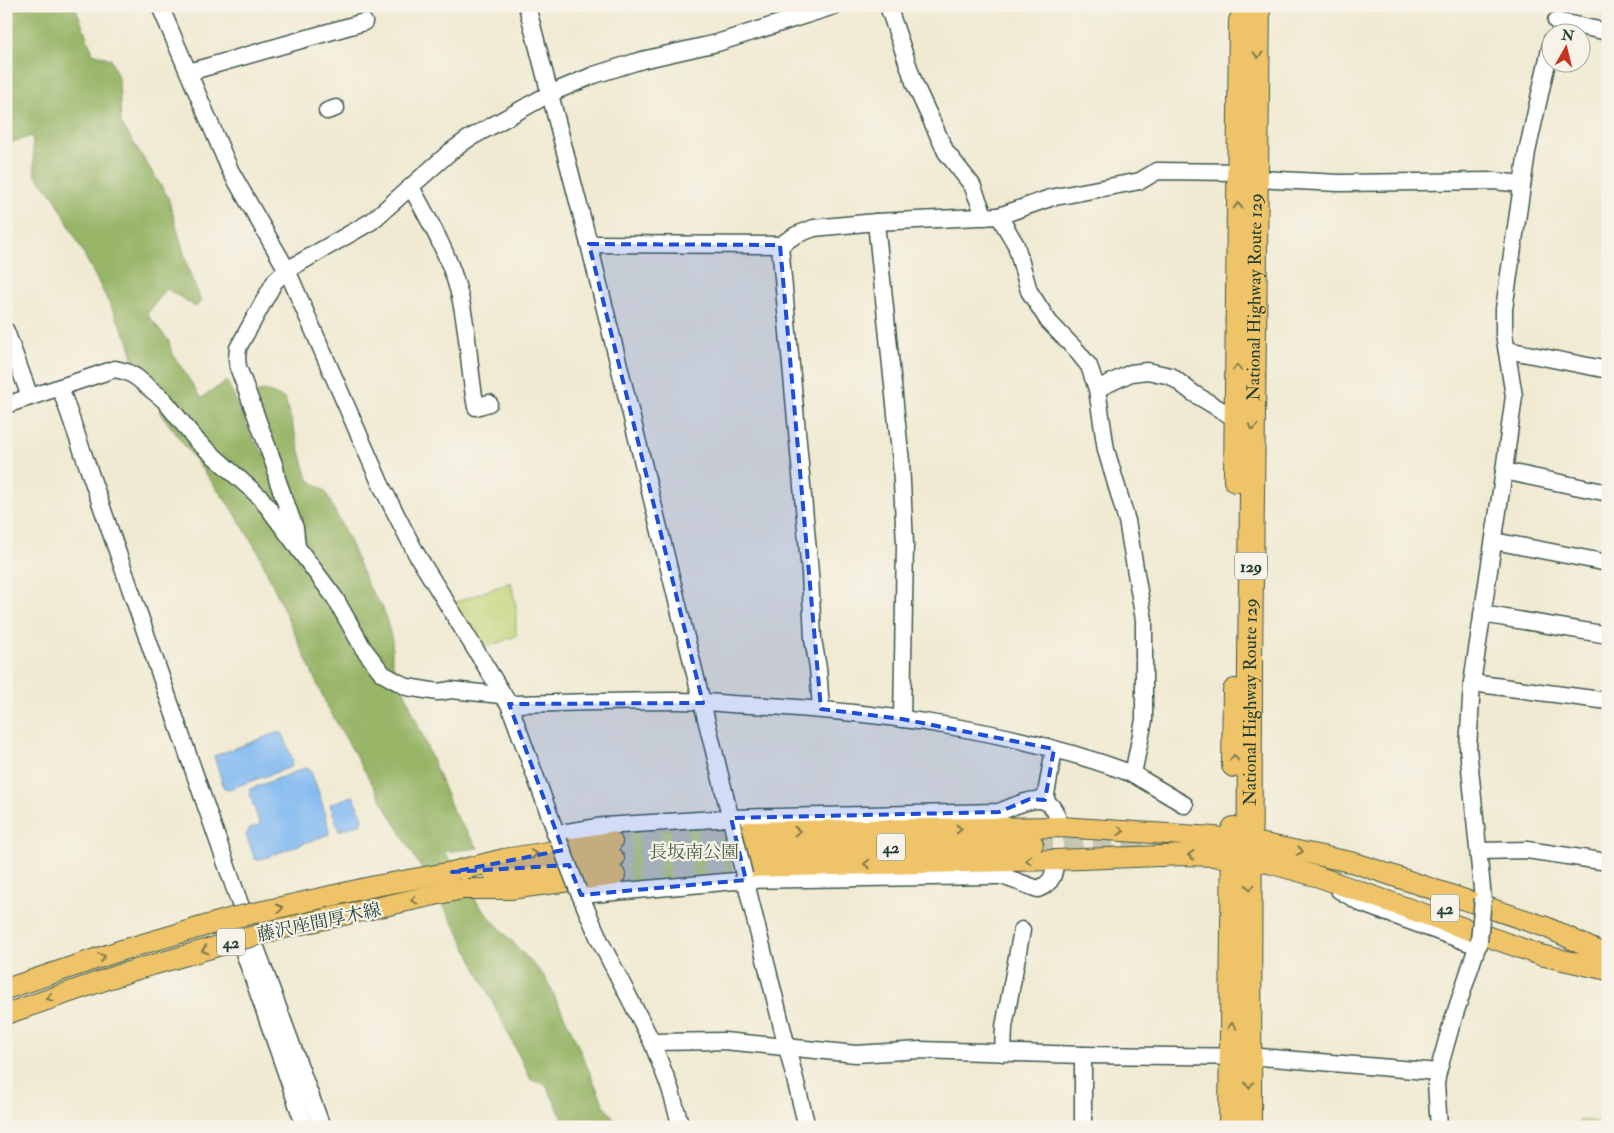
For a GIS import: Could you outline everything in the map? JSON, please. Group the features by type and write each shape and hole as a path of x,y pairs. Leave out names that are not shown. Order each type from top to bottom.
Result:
{"highway":[{"name":"National Highway Route 129","path":"1242,6 1247,175 1250,658 1242,850"},
{"name":"National Highway Route 129","path":"1231,1127 1240,1058 1242,850 1236,418 1247,175 1258,6"},
{"name":"National Highway Route 129","path":"1240,1058 1249,1127"}],"main road":[{"path":"743,849 1060,828 1355,863 1546,927 1608,956"},
{"name":"42","path":"743,849 1033,844"},
{"path":"743,849 1056,860 1185,855 1242,850 1274,865 1319,877 1540,955 1608,970"},
{"path":"457,881 504,859 614,859"},
{"path":"457,881 510,890 614,859"},
{"name":"42","path":"457,881 614,859"},
{"name":"42","path":"1349,876 1608,963"},
{"name":"藤沢座間厚木線","path":"6,989 122,950 232,918 375,886 457,881"},
{"name":"藤沢座間厚木線","path":"6,1014 128,972 457,881"}],"street":[{"path":"160,6 230,170 287,270 381,485 417,555 509,704 557,838 600,941 652,1042 670,1088 681,1127"},
{"path":"527,6 590,244 703,703 743,849 787,1047 807,1127"},
{"path":"297,547 295,528 277,479 275,467 238,368 237,359 238,348 275,281 287,270 372,220 450,152 468,139 549,94 602,72 642,60 717,43 834,6"},
{"path":"888,6 915,85 946,152 972,185 992,217 1016,245 1029,290 1050,322 1078,351 1089,366 1097,389 1106,450 1127,522 1144,620 1144,720 1133,774"},
{"path":"1555,20 1608,32"},
{"path":"189,72 364,22"},
{"path":"1439,1127 1436,1084 1438,1072 1451,1026 1479,943 1483,899 1468,748 1472,684 1514,396 1504,334 1504,309 1527,152 1545,72"},
{"path":"590,244 780,245 814,228 876,222 992,217 1050,198 1140,181 1157,171 1247,175 1340,183 1494,181 1522,184"},
{"path":"411,187 446,254 455,296 467,336 471,384 476,407 488,403"},
{"path":"876,222 902,471 905,544 902,719"},
{"path":"780,245 810,573 813,639 818,668 821,709"},
{"path":"6,331 30,397"},
{"path":"1507,350 1608,370"},
{"path":"6,406 115,369 136,377 164,400 204,447 261,498 335,598 363,648 382,674 408,687 438,692 450,690 501,695 509,704 681,701 821,709 902,719 988,734 1104,763 1133,774 1185,805"},
{"path":"1097,389 1131,373 1147,371 1171,376 1193,393 1236,418"},
{"path":"60,387 234,886 322,1127"},
{"path":"1504,471 1608,493"},
{"path":"1494,541 1608,563"},
{"path":"1482,614 1608,634"},
{"path":"1472,684 1608,701"},
{"path":"1044,800 1054,749"},
{"path":"580,892 743,849 1000,812 1030,799 1044,800 1053,808 1060,828"},
{"path":"557,838 604,826 743,849 1002,876 1038,889 1047,885 1053,878 1056,860"},
{"path":"1479,851 1527,850 1608,862"},
{"path":"1319,877 1363,904 1479,943"},
{"path":"232,918 305,1127"},
{"path":"1003,1053 1004,1027 1022,930"},
{"path":"652,1042 724,1041 856,1054 920,1050 1240,1058 1438,1072"},
{"path":"1083,1055 1083,1127"}],"highlighted area":[{"path":"589,244 780,245 821,709 902,719 1054,749 1045,800 1030,799 999,812 731,818 746,880 581,895 569,865 452,872 563,850 509,704 703,703"}],"green space":[{"path":"6,6 75,6 93,53 111,59 119,81 121,123 168,197 190,274 201,301 196,307 167,289 147,314 169,341 171,351 201,398 227,381 253,439 287,485 252,396 264,391 285,399 308,479 325,491 349,540 367,584 383,608 392,640 392,661 454,813 478,848 444,852 481,908 545,977 604,1105 620,1127 567,1127 546,1085 531,1080 459,933 328,708 258,552 234,512 159,411 171,399 135,364 128,340 54,196 35,175 32,136 6,144 6,130 9,127 8,102 6,99"},
{"path":"511,582 516,606 516,636 479,650 451,604"},
{"name":"長坂南公園","path":"720,824 733,876 619,885 614,833"},
{"path":"1580,1120 1608,1124 1608,1127 1578,1127"}],"water":[{"path":"279,732 283,734 293,761 291,767 229,789 224,788 214,756"},
{"path":"308,767 321,800 329,834 259,860 255,859 246,835 250,828 260,825 249,792 250,789"},
{"path":"352,796 363,818 362,823 339,831 330,804"}],"tunnel":[{"path":"612,842 748,832"},
{"path":"1033,844 1119,843 1208,847"},
{"path":"614,859 673,853 749,849"},
{"path":"1291,860 1349,876"},
{"path":"615,875 674,869 750,867"}]}
